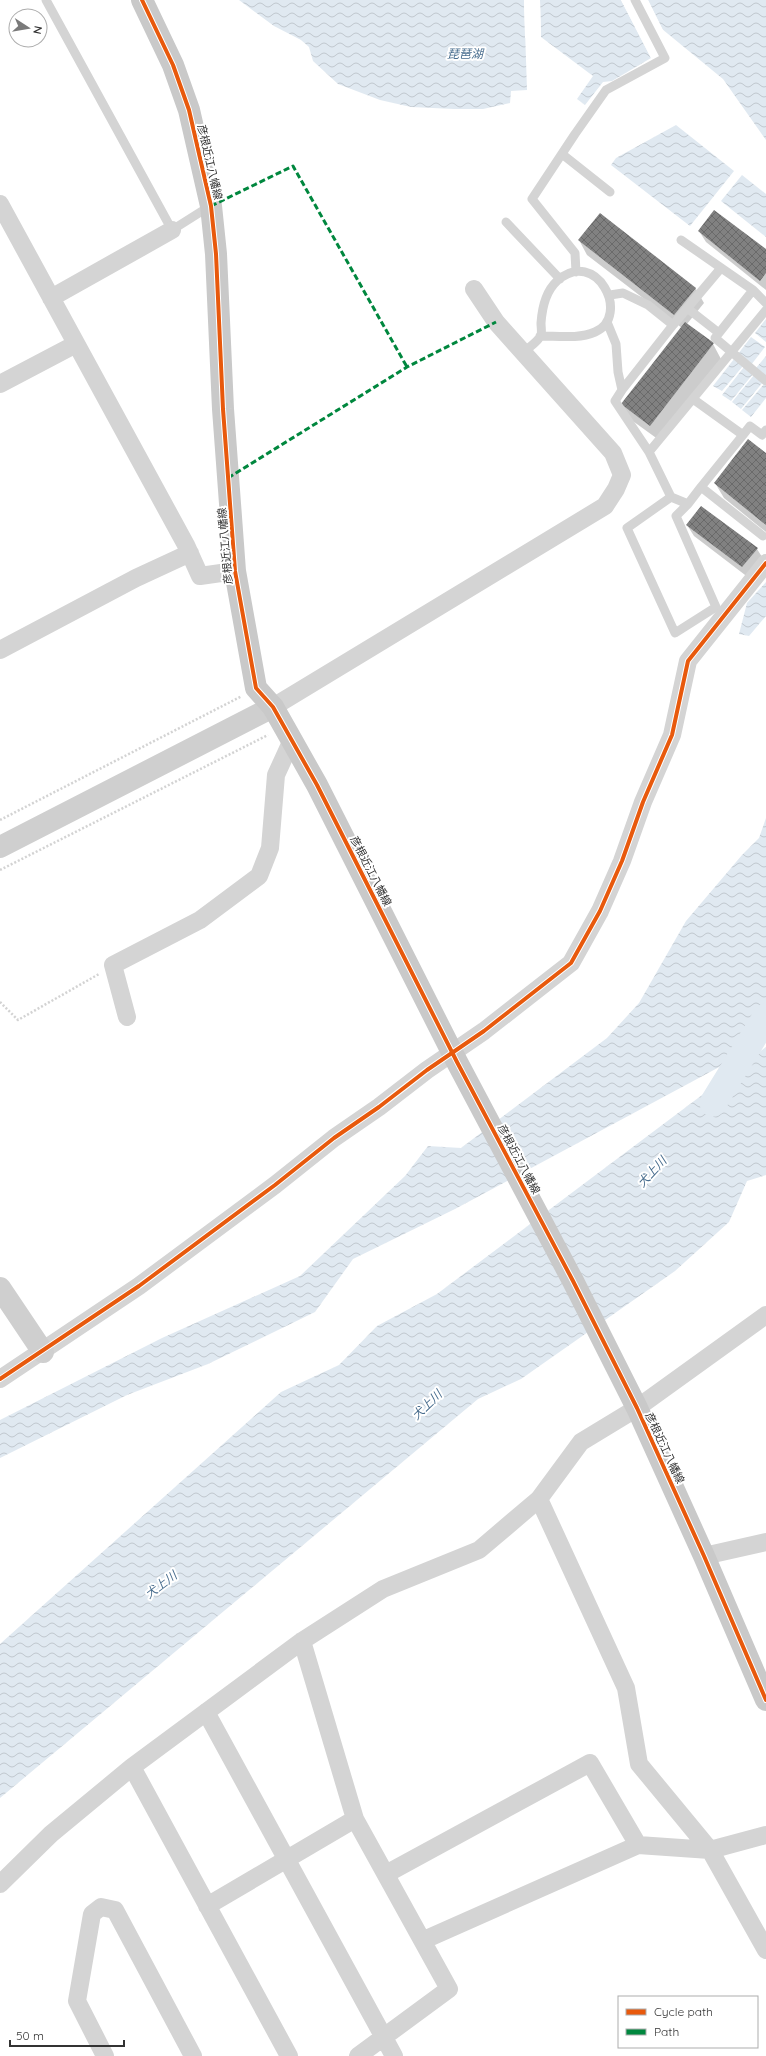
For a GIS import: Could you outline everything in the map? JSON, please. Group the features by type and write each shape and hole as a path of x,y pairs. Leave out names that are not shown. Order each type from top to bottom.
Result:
{"main road":[{"name":"彦根近江八幡線","path":"142,0 173,65 189,110 211,206 216,254 223,409 234,571 256,688 273,707 317,785 455,1057 573,1281 633,1400 704,1556 766,1700"}],"street":[{"path":"0,204 190,553 200,576 234,571"},
{"path":"51,298 172,230"},
{"path":"0,847 273,707 605,506 616,489 622,475 613,453 496,322 474,289"},
{"path":"0,384 76,344"},
{"path":"0,650 136,578 190,553"},
{"path":"0,1379 43,1352 139,1286 275,1185 334,1138 455,1057 571,963 600,911 622,861 643,802 672,735 688,661 766,563"},
{"path":"127,1017 113,965 200,920 259,876 270,848 276,775 288,733"},
{"path":"0,1288 43,1352"},
{"path":"0,1884 52,1834 132,1767 302,1641 383,1589 480,1550 539,1499 581,1442 633,1400 766,1315"},
{"path":"539,1499 626,1688 639,1764 710,1850 766,1950"},
{"path":"704,1556 766,1542"},
{"path":"302,1641 355,1819 424,1940 449,1989 358,2056"},
{"path":"206,1712 394,2056"},
{"path":"386,1874 590,1763 638,1845"},
{"path":"132,1767 289,2056"},
{"path":"207,1906 355,1819"},
{"path":"424,1940 638,1845 710,1850 766,1835"},
{"path":"105,2056 77,2001 92,1914 101,1907 115,1910 190,2055"}],"lane":[{"path":"46,0 172,230 211,206"},
{"path":"576,272 575,253 532,200 606,90 665,58 635,0"},
{"path":"562,154 610,192"},
{"path":"506,222 560,279"},
{"path":"681,240 753,290 766,303"},
{"path":"688,504 671,497 649,452 614,401 672,325 721,268"},
{"path":"524,352 540,336 544,303 555,282 567,273 586,271 600,281 610,295 610,308 607,322 616,344 618,372 622,390"},
{"path":"753,290 715,338 766,381"},
{"path":"610,295 623,293 648,305 672,325"},
{"path":"687,308 719,333"},
{"path":"649,452 766,310"},
{"path":"540,336 584,336 596,332 607,322"},
{"path":"693,399 743,435"},
{"path":"671,497 626,528 675,633 716,607 676,516 688,504 750,426 762,435 766,430"},
{"path":"701,487 763,536"}],"path":[{"path":"0,820 256,688"},
{"path":"0,870 288,733"},
{"path":"0,1002 18,1020 113,965"}],"water":[{"name":"琵琶湖","path":"239,0 524,0 527,90 511,91 510,103 483,109 411,107 380,100 338,84 313,61 309,47 301,40 274,26"},
{"path":"540,0 621,0 651,58 612,81 603,82 585,105 577,99 593,76 541,37"},
{"path":"648,0 766,0 766,140 723,79 662,29"},
{"path":"676,125 734,171 690,226 611,165 616,158"},
{"path":"742,175 766,194 766,237 721,201"},
{"path":"766,319 766,342 755,333"},
{"path":"751,337 765,347 751,365 738,354"},
{"path":"766,356 766,376 756,368"},
{"path":"734,359 743,366 722,391 713,386"},
{"path":"744,367 753,374 731,401 722,395"},
{"path":"754,375 763,382 741,409 732,402"},
{"path":"764,384 766,385 766,398 751,417 742,410"},
{"path":"766,582 766,616 749,636 739,634 747,603"},
{"path":"766,818 766,1042 455,1209 353,1259 315,1312 208,1364 127,1395 0,1458 0,1420 162,1338 300,1276 405,1176 428,1146 461,1148 607,1038 639,1003 686,921 742,855 759,838"},
{"path":"766,1047 766,1175 747,1181 729,1222 675,1271 521,1379 478,1399 0,1798 0,1644 281,1392 339,1365 377,1326 437,1294"}],"pier":[{"path":"524,0 526,0 527,38 525,38"},
{"path":"538,0 540,0 541,37 539,38"},
{"path":"621,0 623,0 653,57 651,58"},
{"path":"646,0 648,0 665,34 661,31"}],"building":[{"path":"714,210 766,249 766,273 760,281 698,231"},
{"path":"600,213 696,288 674,315 578,240"},
{"path":"685,322 714,343 650,426 621,404"},
{"path":"748,439 766,453 766,525 714,483"},
{"path":"701,506 758,548 742,567 686,525"}],"waterway":[{"name":"犬上川","path":"713,1103 766,1017"}],"marked path":[{"path":"211,206 293,166 407,367"},
{"path":"228,478 407,367 496,322"}],"cycle path":[{"path":"142,0 173,65 189,110 211,206 216,254 223,409 235,571 256,688 273,707 317,785 457,1062 573,1281 637,1408 704,1556 766,1700"},
{"path":"0,1379 139,1286 275,1185 334,1138 379,1107 427,1070 484,1031 571,963 600,911 622,861 643,802 672,735 688,661 766,563"}]}
